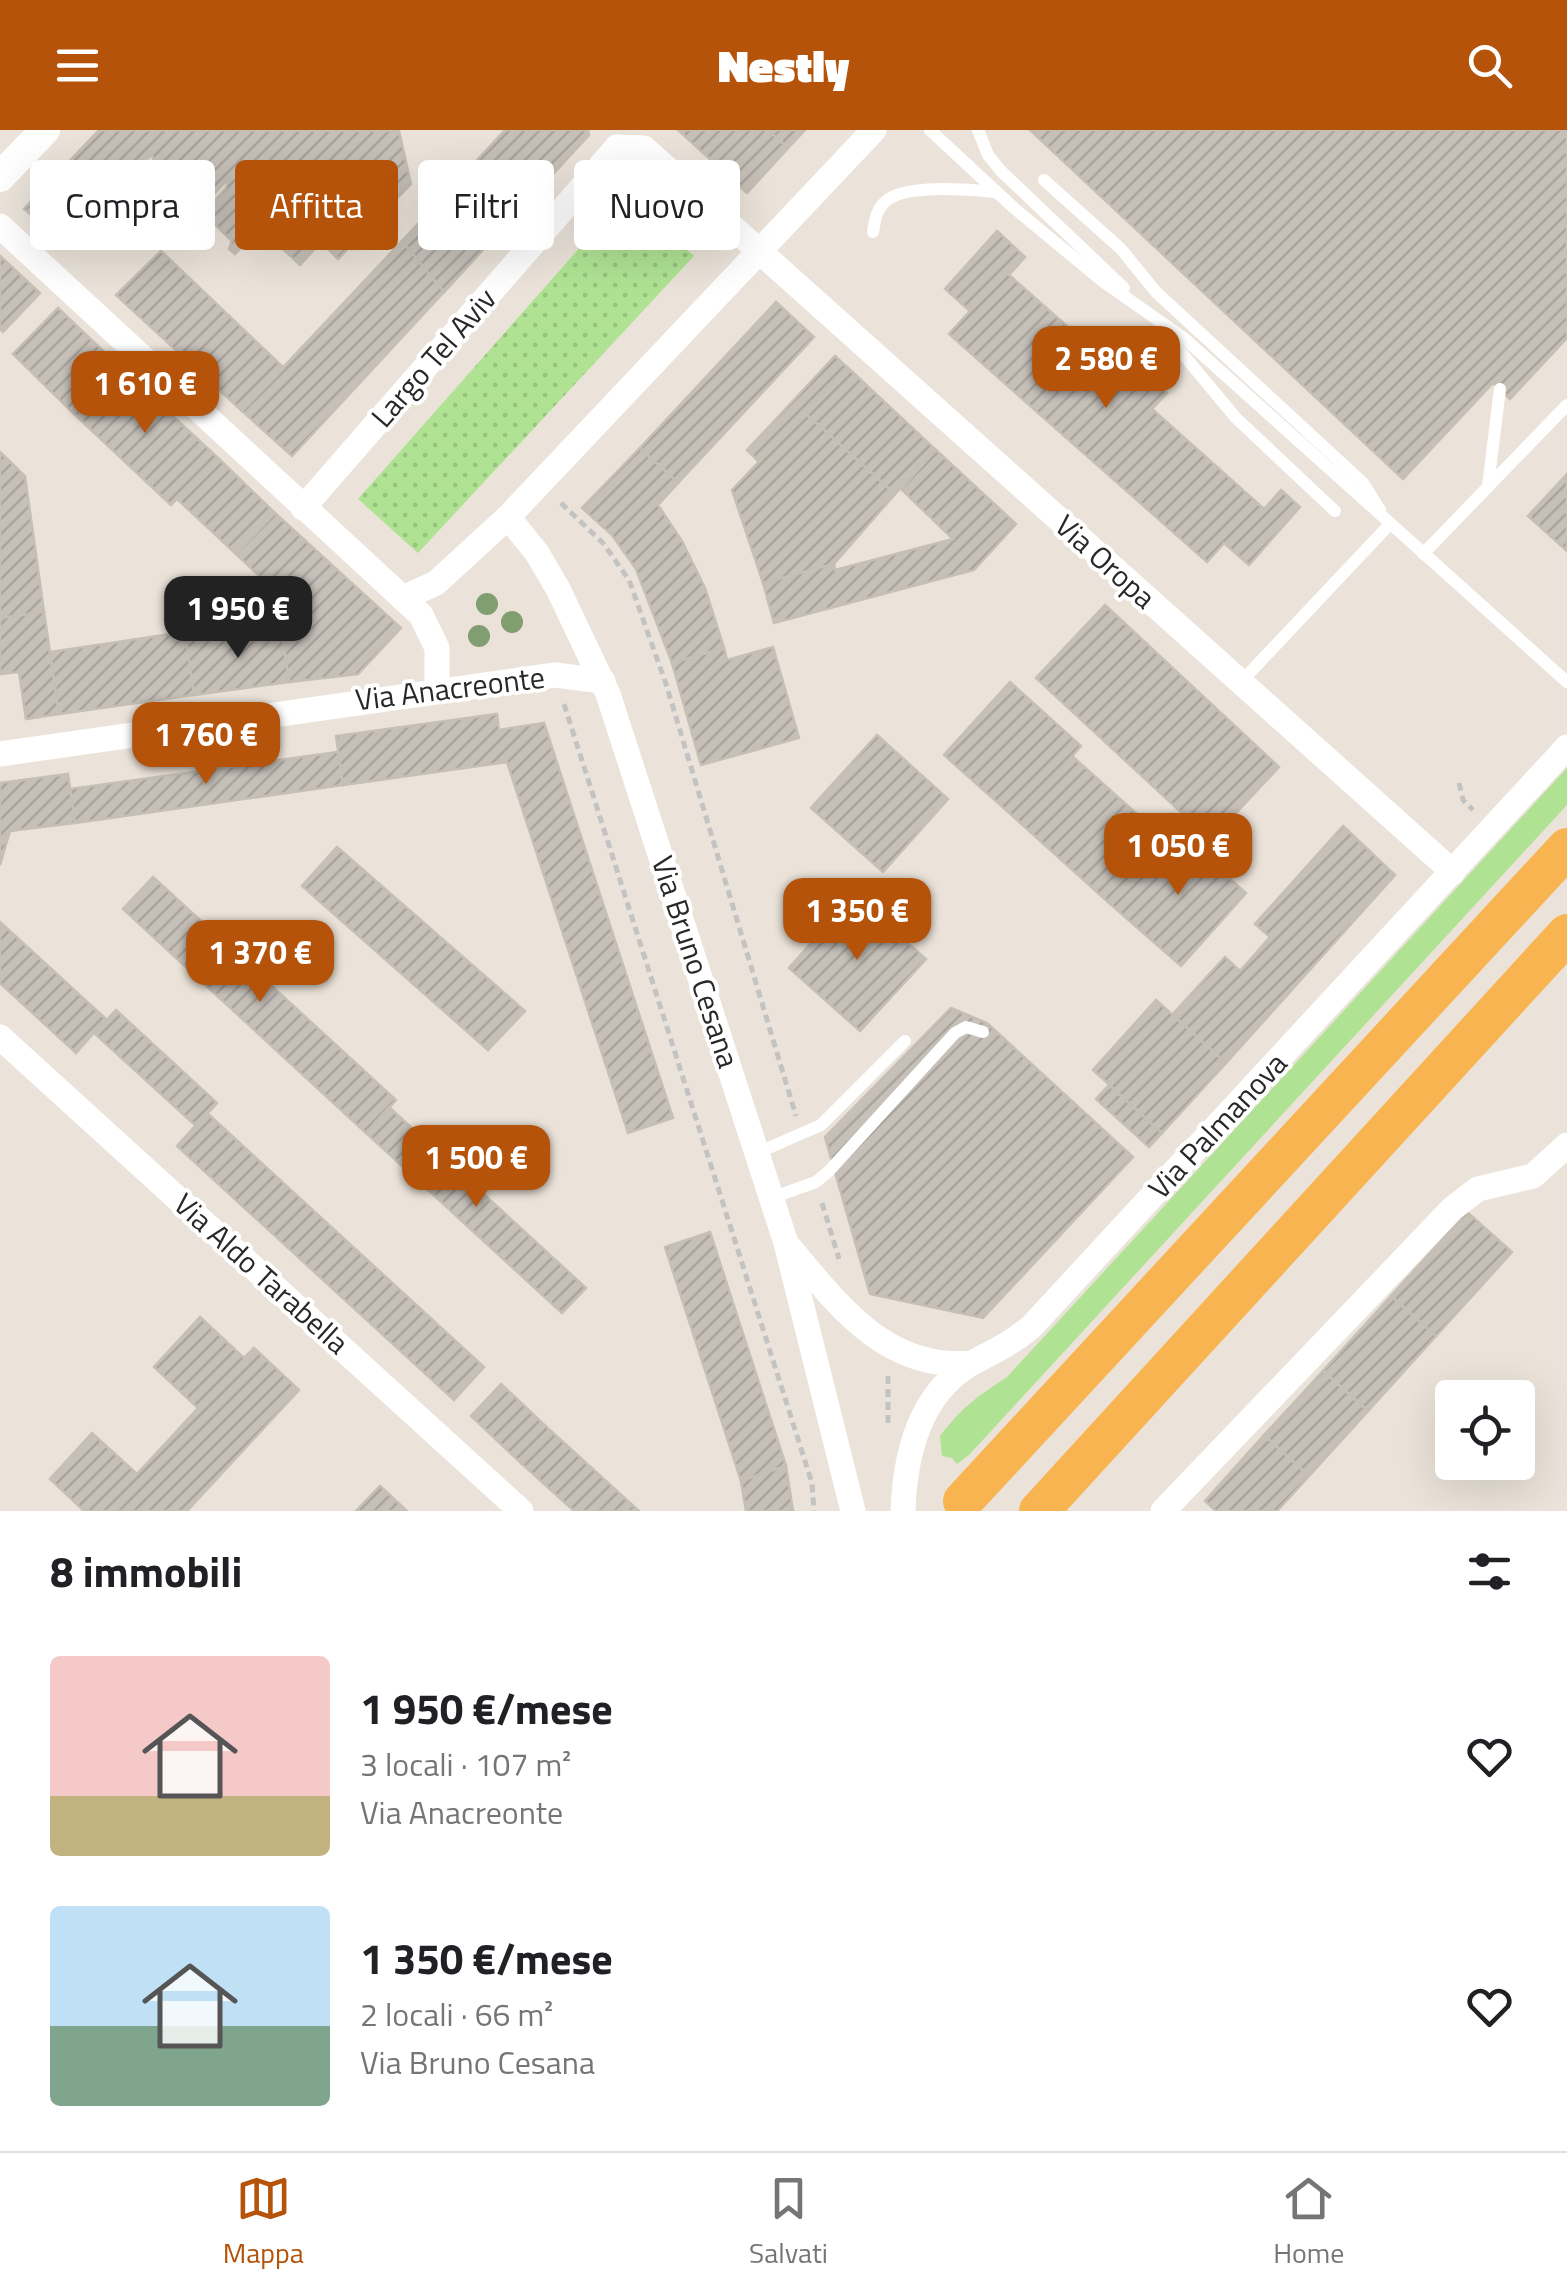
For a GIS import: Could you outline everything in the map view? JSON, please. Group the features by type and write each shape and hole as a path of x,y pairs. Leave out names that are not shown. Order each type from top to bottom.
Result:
{"highway":[{"path":"963,1501 1567,848"},
{"path":"1038,1511 1567,934"},
{"path":"1073,1511 1220,1338 1239,1295"}],"street":[{"path":"0,177 45,130"},
{"path":"404,598 436,583 508,517 874,130"},
{"name":"Largo Tel Aviv","path":"304,508 616,138 644,148 760,250"},
{"path":"0,226 421,615 439,658 438,690"},
{"name":"Via Oropa","path":"760,250 1453,872"},
{"path":"508,517 537,553 558,589 603,681"},
{"name":"Via Anacreonte","path":"0,754 555,675 603,681"},
{"name":"Via Bruno Cesana","path":"603,681 786,1243 849,1507"},
{"name":"Via Palmanova","path":"903,1511 914,1437 920,1420 940,1391 972,1363 1001,1350 1031,1327 1567,747"},
{"name":"Via Aldo Tarabella","path":"0,1038 522,1511"},
{"path":"1170,1509 1453,1208 1478,1189 1533,1176 1567,1145"},
{"name":"Via Bruno Cesana","path":"786,1243 834,1301 879,1339 924,1362 972,1363"}],"lane":[{"path":"930,130 1100,280 1185,339 1567,682"},
{"path":"978,130 1000,172 1147,311 1236,418 1335,510"},
{"path":"1044,180 1121,249 1156,292 1362,483 1389,524"},
{"path":"873,232 880,208 887,199 902,193 996,192"},
{"path":"1488,486 1500,389"},
{"path":"1422,554 1567,405"},
{"path":"1240,684 1389,524"},
{"path":"771,1198 817,1184 955,1033 966,1027 983,1032"},
{"path":"756,1153 821,1125 905,1041"}],"path":[{"path":"541,484 603,543 629,580 666,684 801,1132"},
{"path":"561,696 812,1483 814,1511"},
{"path":"817,1184 844,1276"}],"green space":[{"path":"578,250 688,250 694,256 418,553 358,499"},
{"path":"1567,768 1567,805 969,1455 957,1464 942,1456 940,1436 956,1417 1007,1377"}],"building":[{"path":"99,130 399,131 411,184 398,197 398,160 235,160 235,250 239,250 235,254 229,249 232,241 215,225 215,200 229,178 215,193 215,160 153,160 152,154 147,160 71,160"},
{"path":"505,130 588,130 589,135 554,173 554,160 477,160"},
{"path":"678,130 768,130 788,148 747,193 740,187 740,160 711,160"},
{"path":"768,130 805,130 788,148"},
{"path":"1030,130 1567,130 1567,338 1510,399 1493,383 1403,479"},
{"path":"418,224 418,250 483,250 444,292 402,241"},
{"path":"997,231 1025,257 1009,275 1119,372 1130,360 1167,393 1152,409 1264,509 1281,490 1300,507 1249,565 1224,543 1207,562 949,334 970,311 945,289"},
{"path":"402,241 444,292 292,456 242,411 394,250 398,250"},
{"path":"284,250 314,250 300,265"},
{"path":"329,250 347,250 338,259"},
{"path":"161,251 284,368 242,411 116,295"},
{"path":"0,256 40,293 3,332 0,329"},
{"path":"776,302 814,337 678,483 640,448"},
{"path":"58,308 119,366 74,414 13,354"},
{"path":"835,356 847,367 759,462 747,450"},
{"path":"119,366 217,457 171,505 74,414"},
{"path":"847,367 936,450 895,494 805,413"},
{"path":"805,413 895,494 834,564 763,583 732,490"},
{"path":"640,448 678,483 658,505 682,541 705,588 724,648 672,663 636,569 612,535 582,508"},
{"path":"936,450 1016,524 974,570 774,623 763,583 834,564 835,570 953,539 901,489"},
{"path":"0,452 25,476 44,612 0,618"},
{"path":"217,457 275,513 236,554 177,499"},
{"path":"1567,474 1567,551 1528,516"},
{"path":"275,513 401,628 358,674 289,682 281,627 296,611 236,554"},
{"path":"1105,605 1279,767 1211,840 1036,678"},
{"path":"44,612 59,714 26,719 19,672 0,674 0,618"},
{"path":"281,627 289,682 194,695 186,640"},
{"path":"185,632 194,695 59,714 50,652"},
{"path":"773,647 799,738 701,765 672,663 724,648 727,660"},
{"path":"1010,682 1081,746 1016,819 944,755"},
{"path":"497,714 499,730 544,723 673,1118 628,1133 507,762 343,785 336,736"},
{"path":"877,735 948,799 883,872 811,808"},
{"path":"338,752 343,785 75,823 70,789"},
{"path":"1072,756 1166,840 1109,903 1016,819"},
{"path":"68,774 75,823 10,831 0,865 0,783"},
{"path":"1343,826 1395,875 1226,1063 1172,1015 1225,957 1240,971 1270,937 1255,924"},
{"path":"1175,830 1246,893 1181,966 1109,903"},
{"path":"337,847 525,1011 488,1050 302,886"},
{"path":"153,877 396,1100 366,1133 123,909"},
{"path":"854,895 926,959 860,1031 789,968"},
{"path":"0,922 106,1019 76,1053 0,983"},
{"path":"1156,1000 1226,1063 1162,1133 1093,1070"},
{"path":"951,1008 987,1023 1133,1157 983,1318 870,1294 825,1137"},
{"path":"116,1010 217,1103 196,1126 94,1033"},
{"path":"1109,1085 1162,1133 1149,1147 1096,1099"},
{"path":"389,1107 586,1288 562,1313 366,1133"},
{"path":"207,1113 484,1367 454,1400 177,1146"},
{"path":"1467,1212 1512,1252 1436,1336 1391,1296"},
{"path":"710,1232 786,1466 741,1481 665,1247"},
{"path":"1391,1296 1436,1336 1368,1411 1323,1371"},
{"path":"200,1317 244,1358 254,1348 299,1390 187,1511 84,1511 50,1479 92,1433 137,1474 198,1408 154,1367"},
{"path":"1323,1371 1368,1411 1309,1476 1264,1435"},
{"path":"501,1384 552,1432 522,1464 471,1416"},
{"path":"552,1432 639,1511 574,1511 522,1464"},
{"path":"1264,1435 1309,1476 1277,1511 1216,1511 1205,1501"},
{"path":"786,1466 793,1511 746,1511 741,1481"},
{"path":"380,1486 407,1511 356,1511"}]}
